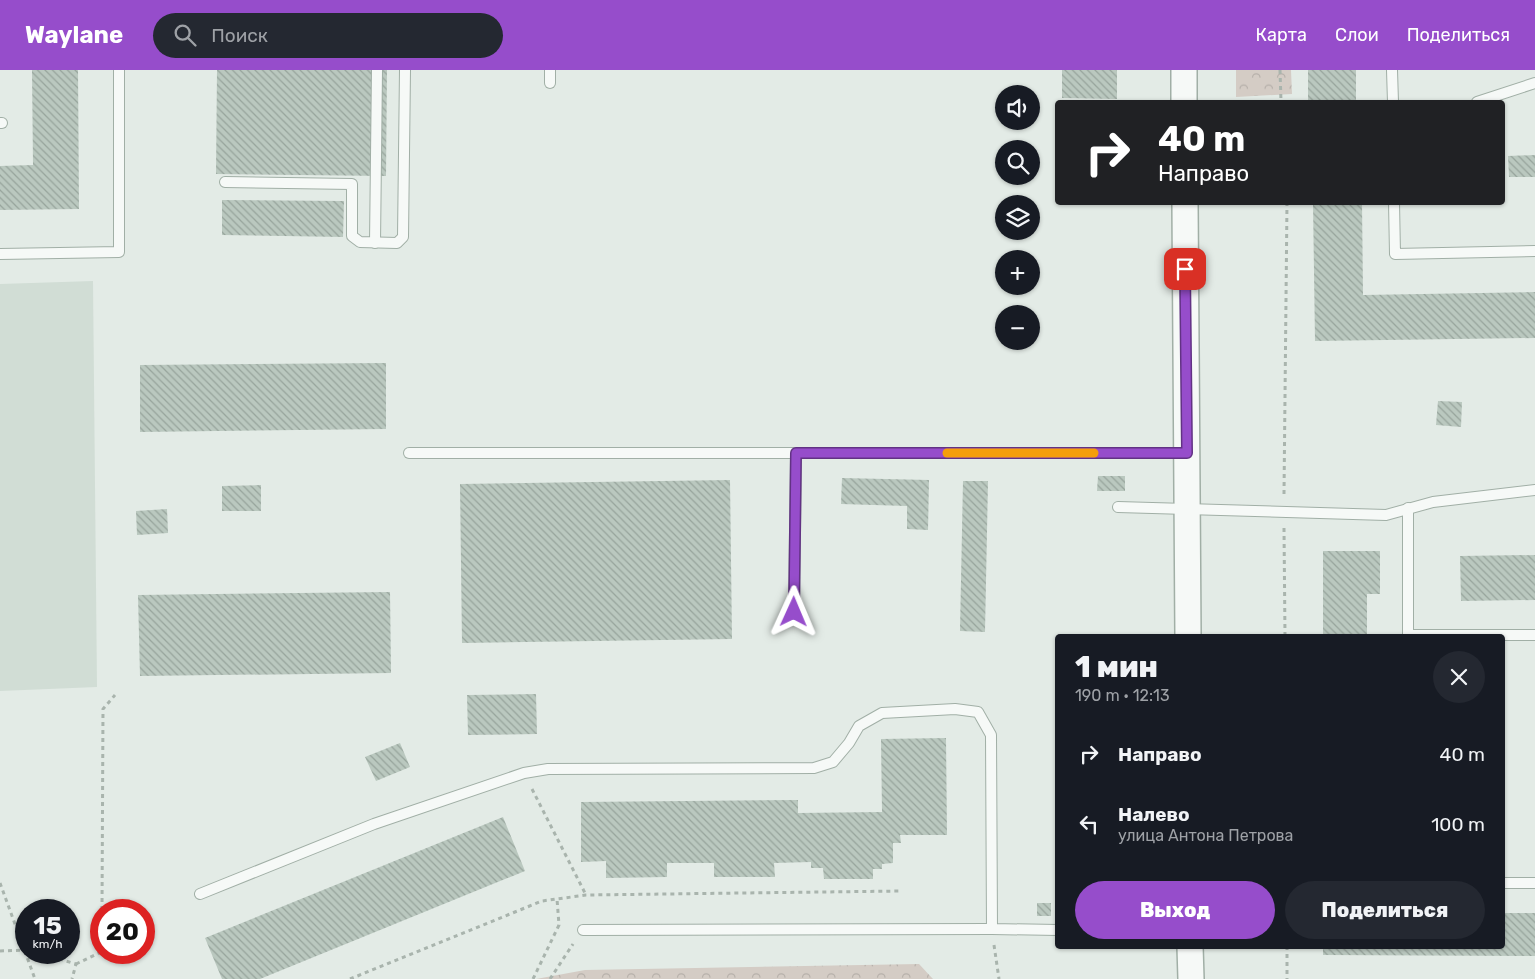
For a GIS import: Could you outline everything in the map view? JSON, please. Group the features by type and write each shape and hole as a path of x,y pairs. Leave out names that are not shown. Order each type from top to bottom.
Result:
{"street":[{"path":"1184,70 1184,100"},
{"path":"1185,205 1188,634"},
{"path":"1190,949 1191,979"}],"lane":[{"path":"0,254 119,252 119,70"},
{"path":"375,243 376,70"},
{"path":"225,182 352,184 352,236 360,242 397,243 403,237 405,70"},
{"path":"550,70 550,83"},
{"path":"1392,70 1393,100"},
{"path":"1484,100 1535,83"},
{"path":"1394,205 1395,254 1535,251"},
{"path":"409,453 1187,453"},
{"path":"794,612 796,453"},
{"path":"1118,507 1386,515 1433,502 1535,490"},
{"path":"1408,508 1408,634"},
{"path":"1505,635 1535,635"},
{"path":"200,894 374,824 524,773 548,769 814,768 833,762 849,743 859,726 882,713 954,709 978,712 991,735 992,929"},
{"path":"1505,883 1535,883"},
{"path":"583,930 1055,930"}],"path":[{"path":"1280,70 1280,100"},
{"path":"1285,634 1284,513 1287,205"},
{"path":"102,899 103,709 115,695"},
{"path":"524,773 586,895"},
{"path":"0,883 15,923"},
{"path":"533,979 559,925 556,899"},
{"path":"992,929 999,979"},
{"path":"550,979 583,930"},
{"path":"1287,949 1287,979"},
{"path":"0,951 15,950"},
{"path":"30,964 35,979"},
{"path":"72,979 76,964"}],"shaded area":[{"path":"93,281 97,687 0,691 0,284"}],"green space":[{"path":"1236,70 1291,70 1292,94 1236,97"},
{"path":"919,964 933,979 536,979 585,970"}],"building":[{"path":"32,70 78,70 79,209 0,210 0,166 33,165"},
{"path":"217,70 387,70 386,176 216,174"},
{"path":"1062,70 1117,70 1117,99 1062,98"},
{"path":"1308,70 1356,70 1356,100 1308,100"},
{"path":"1535,155 1535,177 1509,177 1508,156"},
{"path":"222,200 344,201 343,237 222,235"},
{"path":"1313,205 1362,205 1363,295 1535,292 1535,338 1315,341"},
{"path":"386,363 386,429 140,432 140,365"},
{"path":"1438,401 1462,402 1461,427 1436,425"},
{"path":"1098,476 1125,476 1125,491 1097,491"},
{"path":"842,478 929,480 928,530 907,529 907,506 841,504"},
{"path":"730,480 732,639 462,643 460,484"},
{"path":"963,481 988,481 985,632 960,631"},
{"path":"261,485 261,511 222,511 222,486"},
{"path":"167,509 168,533 137,535 136,511"},
{"path":"1323,551 1380,551 1380,594 1367,594 1367,634 1323,634"},
{"path":"1535,555 1535,600 1461,601 1460,556"},
{"path":"390,592 391,673 140,676 138,595"},
{"path":"536,694 537,734 468,735 467,695"},
{"path":"946,738 947,835 900,835 901,843 893,843 893,863 882,864 882,869 873,869 873,879 824,879 823,868 811,868 811,862 774,863 775,877 714,877 714,863 667,863 667,877 606,878 606,861 581,862 581,802 798,800 798,813 882,812 881,739"},
{"path":"400,743 410,767 376,781 365,757"},
{"path":"503,817 525,871 260,979 222,979 205,938"},
{"path":"1037,903 1051,903 1051,916 1037,916"},
{"path":"1505,913 1535,913 1535,956 1323,955 1323,949 1505,949"}],"slow traffic":[{"path":"947,453 1094,453"}],"route":[{"path":"794,612 796,453 1187,453 1185,269"}]}
